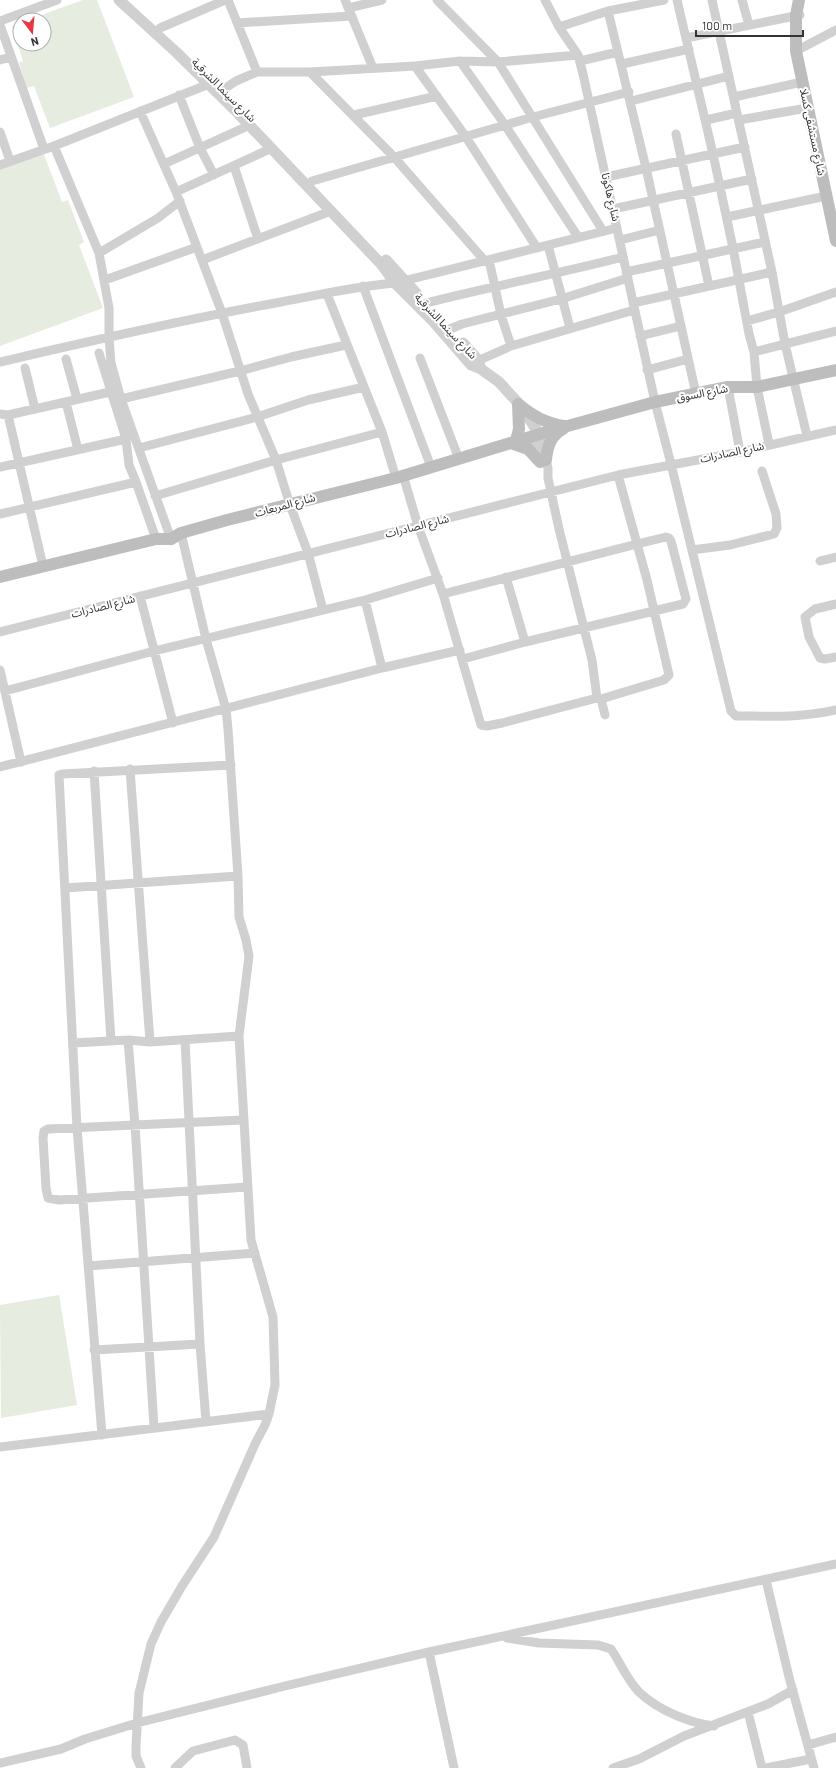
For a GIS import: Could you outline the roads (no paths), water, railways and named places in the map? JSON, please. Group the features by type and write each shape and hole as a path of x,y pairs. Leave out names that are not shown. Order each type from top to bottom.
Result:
{"main road":[{"path":"798,18 799,0"},
{"path":"798,18 806,0"},
{"name":"شارع مستشفى كسلا","path":"798,18 796,51 836,241"},
{"name":"شارع السوق","path":"569,426 655,402 728,387 757,387 836,370"},
{"path":"520,405 533,416 550,424 569,426"},
{"path":"520,405 519,429 513,442 528,449 543,461 552,439 559,431 569,426"},
{"name":"شارع المربعات","path":"0,576 156,539 176,536 227,520 400,477 569,426"}],"street":[{"path":"0,21 57,0"},
{"name":"شارع سينما الشرقية","path":"118,0 209,84 250,125 476,364 499,382 520,405"},
{"name":"شارع سينما الشرقية","path":"129,0 224,89 312,180 399,282 426,303 446,331"},
{"path":"160,28 224,0"},
{"path":"228,0 257,72"},
{"path":"237,23 348,8 382,0"},
{"path":"437,0 498,62 603,230"},
{"name":"شارع هاكوتا","path":"545,0 559,27 579,58 590,101 647,370 731,711 736,716 786,717 836,710"},
{"path":"559,27 608,11 664,0"},
{"path":"677,0 706,120 740,279 746,321 754,352 757,387 769,444"},
{"path":"712,0 772,272 785,344 807,436"},
{"path":"742,0 749,25"},
{"path":"348,8 373,68"},
{"path":"608,11 630,96 696,394"},
{"path":"686,38 749,25 798,18"},
{"path":"0,25 44,149"},
{"path":"796,51 836,30"},
{"path":"622,64 689,49"},
{"path":"224,89 236,81 257,72 310,72 415,66 460,61 498,62 579,58 618,52"},
{"path":"0,60 11,57"},
{"path":"460,61 505,125 578,237"},
{"path":"415,66 466,137 537,248"},
{"path":"310,72 394,157 487,260 496,285 501,315 511,346"},
{"path":"312,180 590,101 630,96 729,76"},
{"path":"734,97 802,82"},
{"path":"0,165 54,146 209,84"},
{"path":"179,96 200,148 214,175"},
{"path":"354,115 437,96"},
{"path":"706,120 807,108"},
{"path":"140,111 178,197 222,313 240,371 257,417 276,460 290,505 308,553 323,610"},
{"path":"164,164 250,125"},
{"path":"0,132 10,161"},
{"path":"676,134 709,286"},
{"path":"54,146 99,253 109,308 111,363 121,399 155,496 176,536 193,582 206,639 226,709 238,876 239,917 249,956 239,1036 251,1240 273,1318 275,1384 269,1414 214,1537 182,1586 161,1622 155,1636 139,1693 136,1756 141,1768"},
{"path":"606,177 745,147"},
{"path":"99,253 158,218 178,197 214,175 272,148"},
{"path":"234,166 258,239"},
{"path":"613,209 752,179"},
{"path":"727,217 826,196"},
{"path":"202,260 331,211"},
{"path":"0,362 222,313 363,286 399,282 548,246 603,230 617,228"},
{"path":"620,240 660,230"},
{"path":"446,331 462,324 561,299 627,275 667,263 765,242"},
{"path":"548,246 570,328"},
{"path":"105,280 197,247"},
{"path":"426,303 496,285 555,274 623,257"},
{"path":"476,364 511,346 570,328 633,306 674,294 772,272"},
{"path":"363,286 431,467"},
{"path":"746,321 779,312 836,292"},
{"path":"326,294 400,477 438,578 462,655 481,725 487,726 502,723 599,699 664,680 669,675 637,544 618,475"},
{"path":"640,336 681,326"},
{"path":"754,352 836,331"},
{"path":"121,399 346,345"},
{"path":"99,353 126,439 129,465 156,539"},
{"path":"420,358 459,459"},
{"path":"66,359 77,399"},
{"path":"647,370 688,359"},
{"path":"25,368 34,409"},
{"path":"139,448 257,417 308,400 364,387"},
{"path":"728,387 740,452"},
{"path":"43,566 18,463 4,415 110,392"},
{"path":"66,402 78,450"},
{"path":"520,405 536,435 548,478 566,561 592,660 599,699 605,715"},
{"name":"شارع الصادرات","path":"0,632 618,475 740,452 769,444 836,430"},
{"path":"155,496 276,460 382,432"},
{"path":"0,467 126,439"},
{"path":"692,550 730,545 774,534 777,528 776,514 762,471"},
{"path":"0,514 136,482"},
{"path":"0,767 382,668 462,655 525,642 683,604 686,601 671,541 670,538 666,537 506,576 443,594"},
{"path":"820,562 836,557"},
{"path":"506,576 525,642"},
{"path":"5,691 154,651 365,600 438,578"},
{"path":"140,596 173,723"},
{"path":"365,600 382,668"},
{"path":"836,604 815,609 805,617 809,637 820,658 825,659 836,657"},
{"path":"0,670 21,762"},
{"path":"102,1434 77,1128 59,775 130,769 231,765"},
{"path":"130,769 150,1042"},
{"path":"94,772 111,1041"},
{"path":"65,888 238,876"},
{"path":"72,1043 128,1040 150,1042 239,1036"},
{"path":"128,1040 135,1125 154,1427"},
{"path":"185,1040 200,1344 206,1422"},
{"path":"243,1120 48,1129 44,1131 43,1138 46,1188 48,1198 53,1200 192,1192 248,1187"},
{"path":"88,1266 255,1253"},
{"path":"94,1350 200,1344"},
{"path":"0,1447 269,1414"},
{"path":"0,1763 61,1749 85,1738 137,1723 429,1652 836,1564"},
{"path":"766,1580 813,1764 766,1768"},
{"path":"501,1637 539,1643 598,1645 611,1648 622,1668 639,1692 660,1706 688,1720 714,1726"},
{"path":"429,1652 454,1768"},
{"path":"613,1768 640,1759 684,1736 714,1726 768,1704 793,1690"},
{"path":"748,1712 762,1768"},
{"path":"808,1745 836,1737"},
{"path":"175,1768 193,1751 235,1740 243,1745 247,1768"},
{"path":"640,1759 642,1768"}]}
